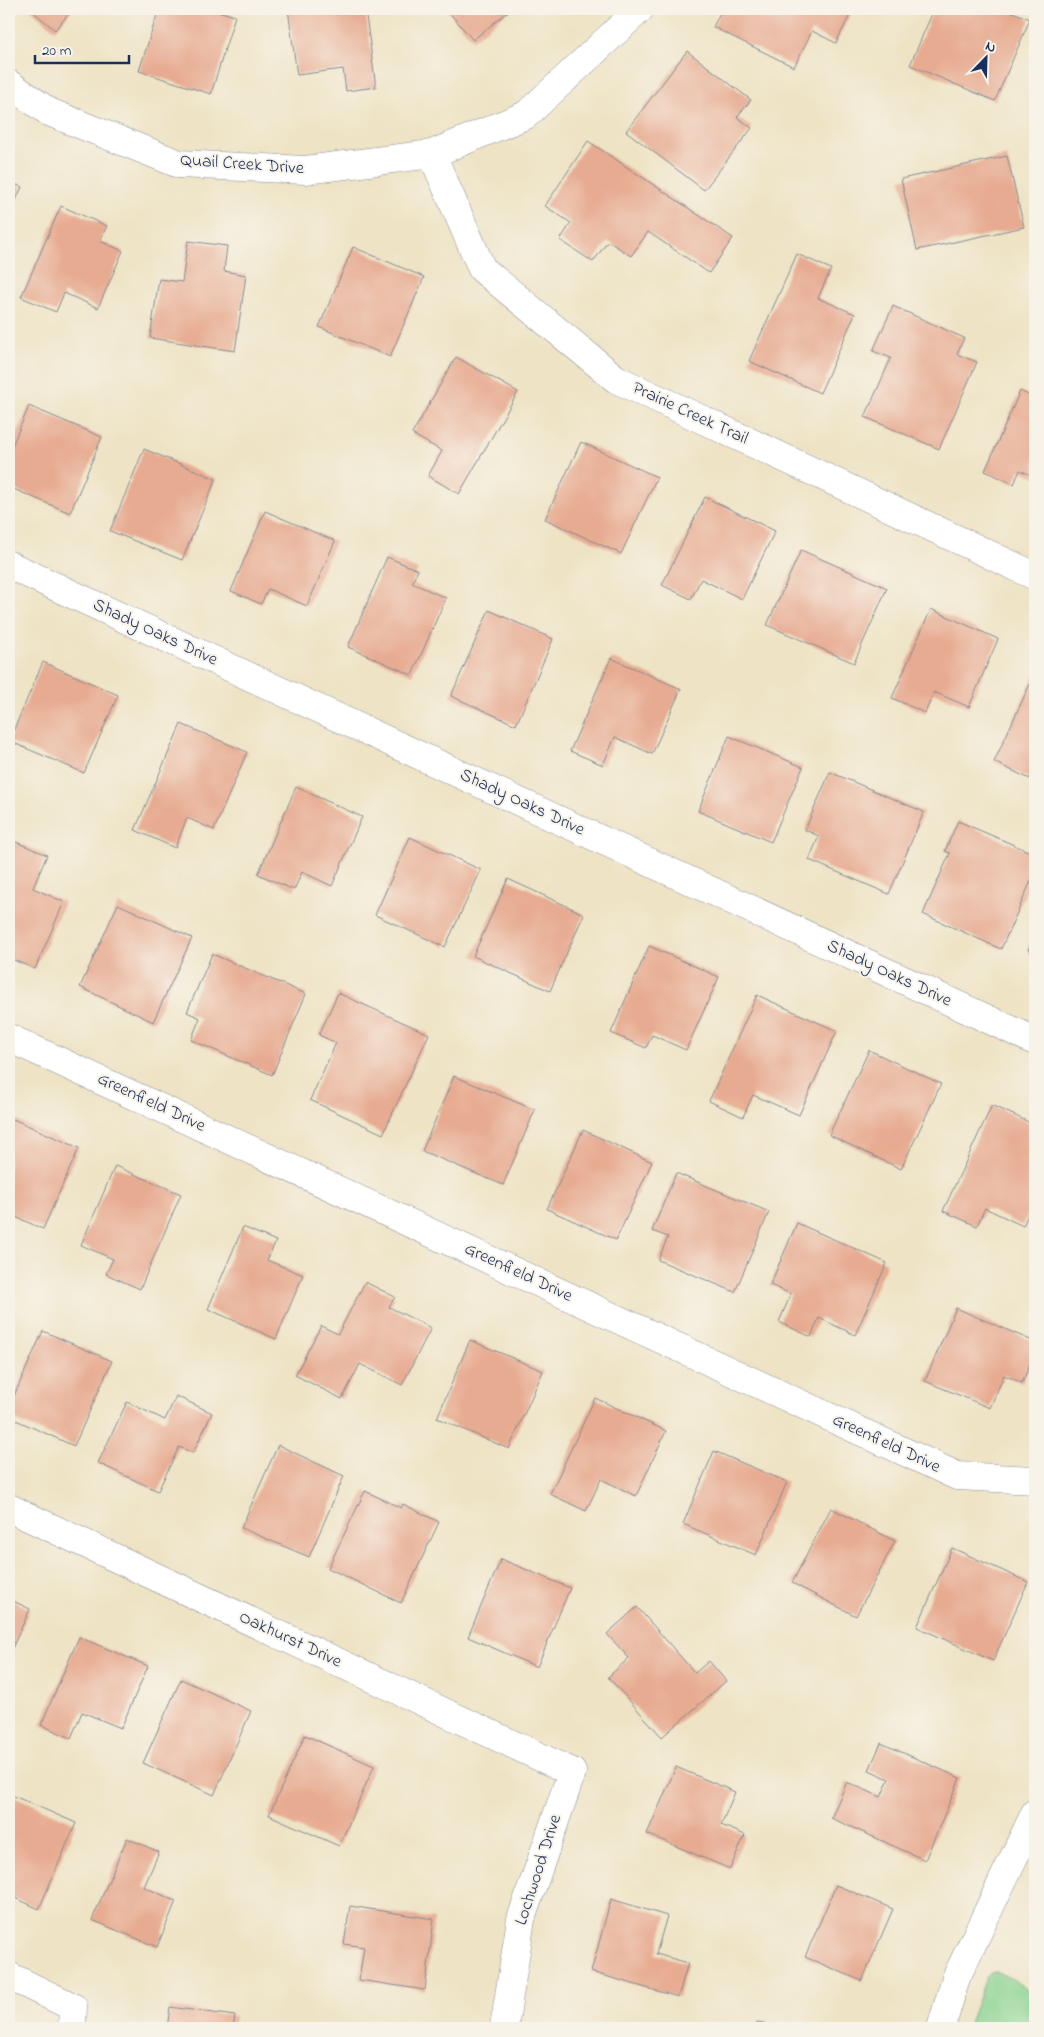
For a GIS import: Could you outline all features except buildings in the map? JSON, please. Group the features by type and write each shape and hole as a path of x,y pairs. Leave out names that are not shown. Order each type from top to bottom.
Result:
{"street":[{"name":"Quail Creek Drive","path":"9,84 49,112 180,164 305,170 432,154 526,115 640,9"},
{"name":"Prairie Creek Trail","path":"432,154 482,269 616,379 1035,576"},
{"name":"Shady Oaks Drive","path":"9,565 1035,1041"},
{"name":"Greenfield Drive","path":"9,1038 956,1476 1035,1480"},
{"name":"Oakhurst Drive","path":"9,1508 572,1772"},
{"name":"Lochwood Drive","path":"504,2028 521,1919 572,1772"},
{"path":"941,2028 956,1978 1035,1813"},
{"path":"13,1978 73,2007 72,2028"}],"green space":[{"path":"995,1971 1014,1980 1035,1996 1035,2028 967,2028 986,1978 991,1972"}]}
